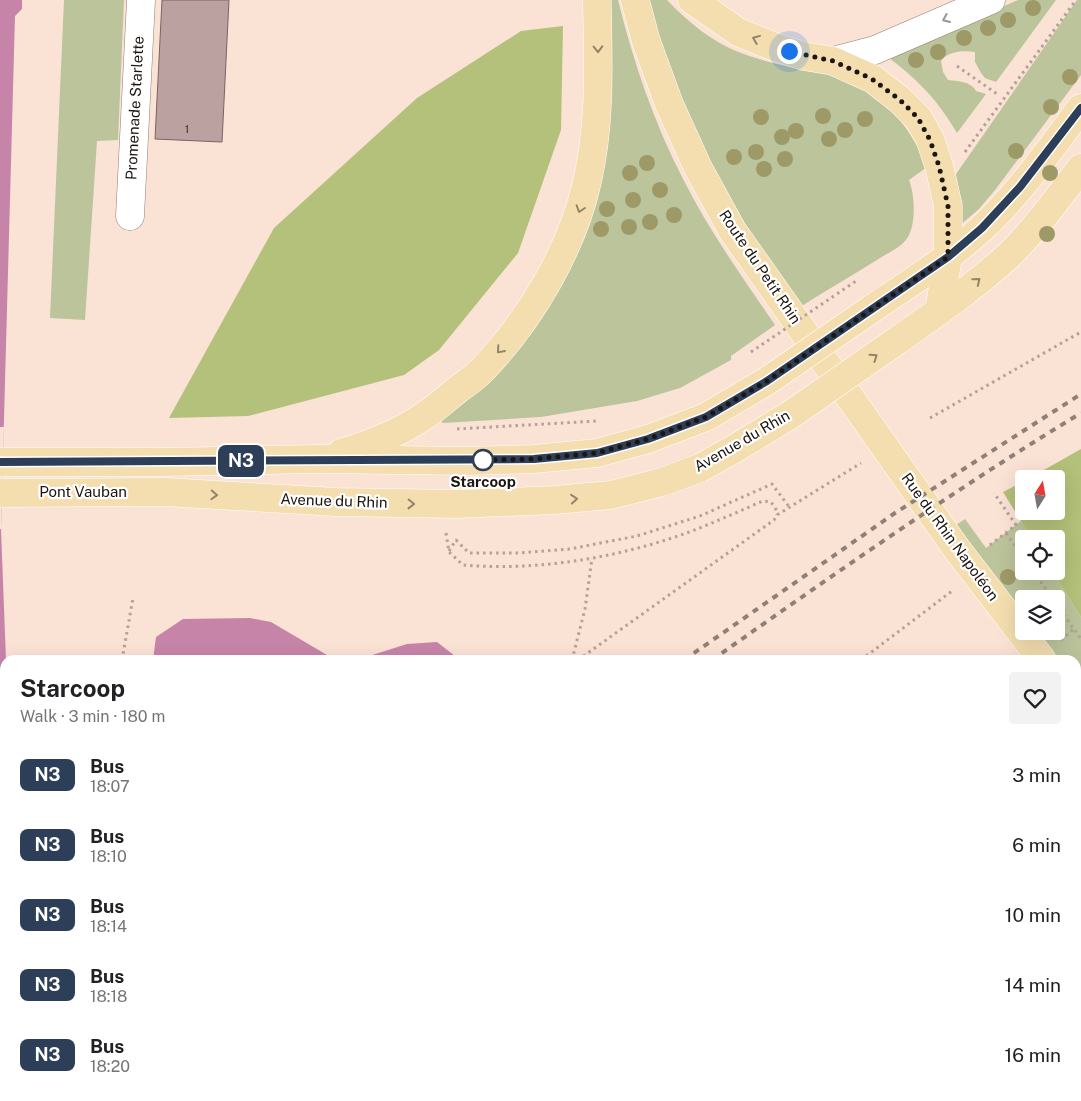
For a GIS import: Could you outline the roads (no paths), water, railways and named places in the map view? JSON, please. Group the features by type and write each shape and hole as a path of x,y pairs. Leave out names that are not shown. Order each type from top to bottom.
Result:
{"main road":[{"path":"320,459 372,444 423,417 482,370 514,334 537,299 562,254 580,210 588,180 598,101 597,0"},
{"name":"Route du Petit Rhin","path":"635,0 646,41 669,104 698,168 732,230 871,449"},
{"path":"692,0 738,32 803,56 833,61 872,79 900,100 918,118 930,140 939,166 948,206 948,257 939,311"},
{"path":"320,459 534,459 597,453 648,439 706,417 767,381 948,257 982,228 1020,187 1081,108"},
{"name":"Avenue du Rhin","path":"165,492 336,502 446,504 555,500 611,495 662,482 700,468 790,415 939,311 1008,256 1046,213 1081,168"},
{"name":"Rue du Rhin Napoléon","path":"871,449 956,548 1050,652"},
{"name":"Pont Vauban","path":"0,462 164,462 320,459"},
{"name":"Pont Vauban","path":"0,492 165,492"}],"street":[{"name":"Promenade Starlette","path":"130,216 141,0"},
{"path":"833,61 875,50 991,0"}],"railway":[{"path":"691,655 895,513 1081,394"},
{"path":"719,655 940,503 1081,413"}],"place":[{"name":"Starcoop","path":"483,460"}]}
